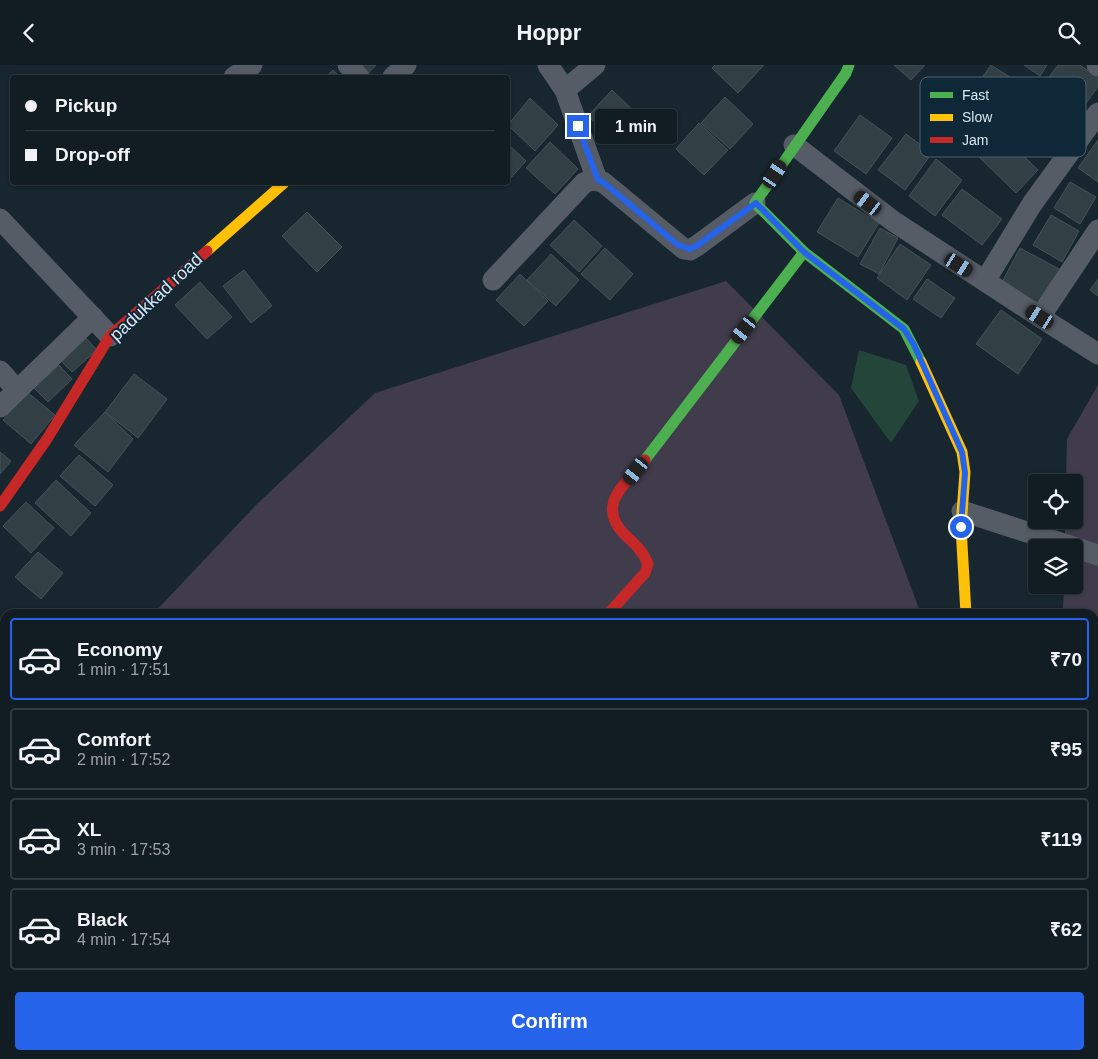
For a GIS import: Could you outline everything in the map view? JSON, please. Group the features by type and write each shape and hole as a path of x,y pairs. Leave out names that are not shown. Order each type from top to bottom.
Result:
{"street":[{"path":"237,75 252,65"},
{"path":"348,65 357,75"},
{"path":"395,75 406,65"},
{"path":"548,65 565,89 598,180"},
{"path":"565,89 596,65"},
{"path":"493,280 584,183 598,180 603,182 684,249 690,249 698,245 756,203 794,145 846,73 849,65"},
{"path":"1086,130 1098,113"},
{"path":"794,145 893,221 1098,354"},
{"path":"985,281 1032,204 1066,157"},
{"name":"padukkad road","path":"0,506 47,439 110,336 282,185"},
{"path":"756,203 804,252 904,329 914,345 962,452 965,473 962,511 962,558 966,609"},
{"path":"0,219 110,336"},
{"path":"1040,317 1098,230"},
{"path":"613,609 645,573 648,564 642,549 611,519 609,511 612,502 804,252"},
{"path":"0,407 93,317"},
{"path":"0,371 17,390"},
{"path":"962,511 1098,555"}],"shaded area":[{"path":"726,281 839,395 919,609 158,609 256,505 375,393"},
{"path":"859,350 906,365 919,401 891,443 851,388"},
{"path":"1098,385 1098,609 1063,609 1064,594 1083,594 1083,539 1065,539 1065,529 1083,529 1083,474 1066,474 1067,439"}],"building":[{"path":"355,65 376,65 367,75"},
{"path":"715,65 764,65 738,93 712,68"},
{"path":"894,65 925,65 911,80"},
{"path":"991,65 1010,77 982,77"},
{"path":"1024,65 1047,65 1040,76"},
{"path":"1058,65 1080,65 1098,78 1098,87 1086,103 1086,77 1049,77"},
{"path":"333,70 338,75 328,75"},
{"path":"612,90 640,117 616,142 588,116"},
{"path":"725,97 753,124 730,149 701,123"},
{"path":"530,98 558,125 535,151 510,127 510,123"},
{"path":"860,115 892,138 866,174 834,151"},
{"path":"699,123 728,150 704,175 676,149"},
{"path":"906,134 920,144 920,157 929,157 905,190 878,170"},
{"path":"1098,140 1098,182 1078,168"},
{"path":"550,142 578,169 555,194 526,168"},
{"path":"510,146 526,161 510,179"},
{"path":"1025,157 1038,170 1016,193 980,158"},
{"path":"936,159 962,180 935,216 909,196"},
{"path":"1070,182 1096,197 1080,224 1054,208"},
{"path":"962,189 1002,219 982,245 942,215"},
{"path":"838,198 879,223 858,257 817,232"},
{"path":"307,212 342,247 317,272 282,236"},
{"path":"1051,215 1079,231 1062,262 1033,245"},
{"path":"574,220 602,246 579,272 550,245"},
{"path":"880,228 898,238 879,274 860,264"},
{"path":"900,244 931,265 907,300 877,278"},
{"path":"605,248 633,274 610,300 581,274"},
{"path":"1020,248 1061,270 1042,306 1001,284"},
{"path":"551,254 579,280 556,306 527,280"},
{"path":"244,270 272,306 251,323 223,286"},
{"path":"520,274 548,301 524,326 496,300"},
{"path":"927,279 955,298 941,318 913,299"},
{"path":"1098,279 1098,296 1090,290"},
{"path":"200,282 232,317 207,339 175,305"},
{"path":"1001,310 1042,339 1018,374 976,344"},
{"path":"83,335 97,350 72,372 58,358"},
{"path":"59,365 72,379 48,402 34,388"},
{"path":"134,374 167,399 138,438 105,412"},
{"path":"27,392 55,415 31,444 3,420"},
{"path":"105,412 133,439 108,472 74,445"},
{"path":"0,452 11,461 0,474"},
{"path":"79,455 113,485 95,506 60,476"},
{"path":"56,480 91,513 71,536 35,503"},
{"path":"26,502 54,528 31,553 3,526"},
{"path":"38,552 63,573 41,599 15,577"}],"traffic: fast":[{"path":"849,65 846,73 755,203 804,252 904,329 921,362"},
{"path":"645,460 804,252"}],"traffic: slow":[{"path":"207,251 282,185"},
{"path":"921,362 962,452 965,472 961,527 966,609"}],"traffic: jam":[{"path":"0,506 47,439 110,336 207,251"},
{"path":"613,609 645,573 648,564 641,551 616,523 613,513 616,495 645,460"}],"route":[{"path":"578,126 598,180 603,182 684,249 690,249 698,245 756,203 804,252 904,329 914,345 962,452 965,473 961,527"}]}
